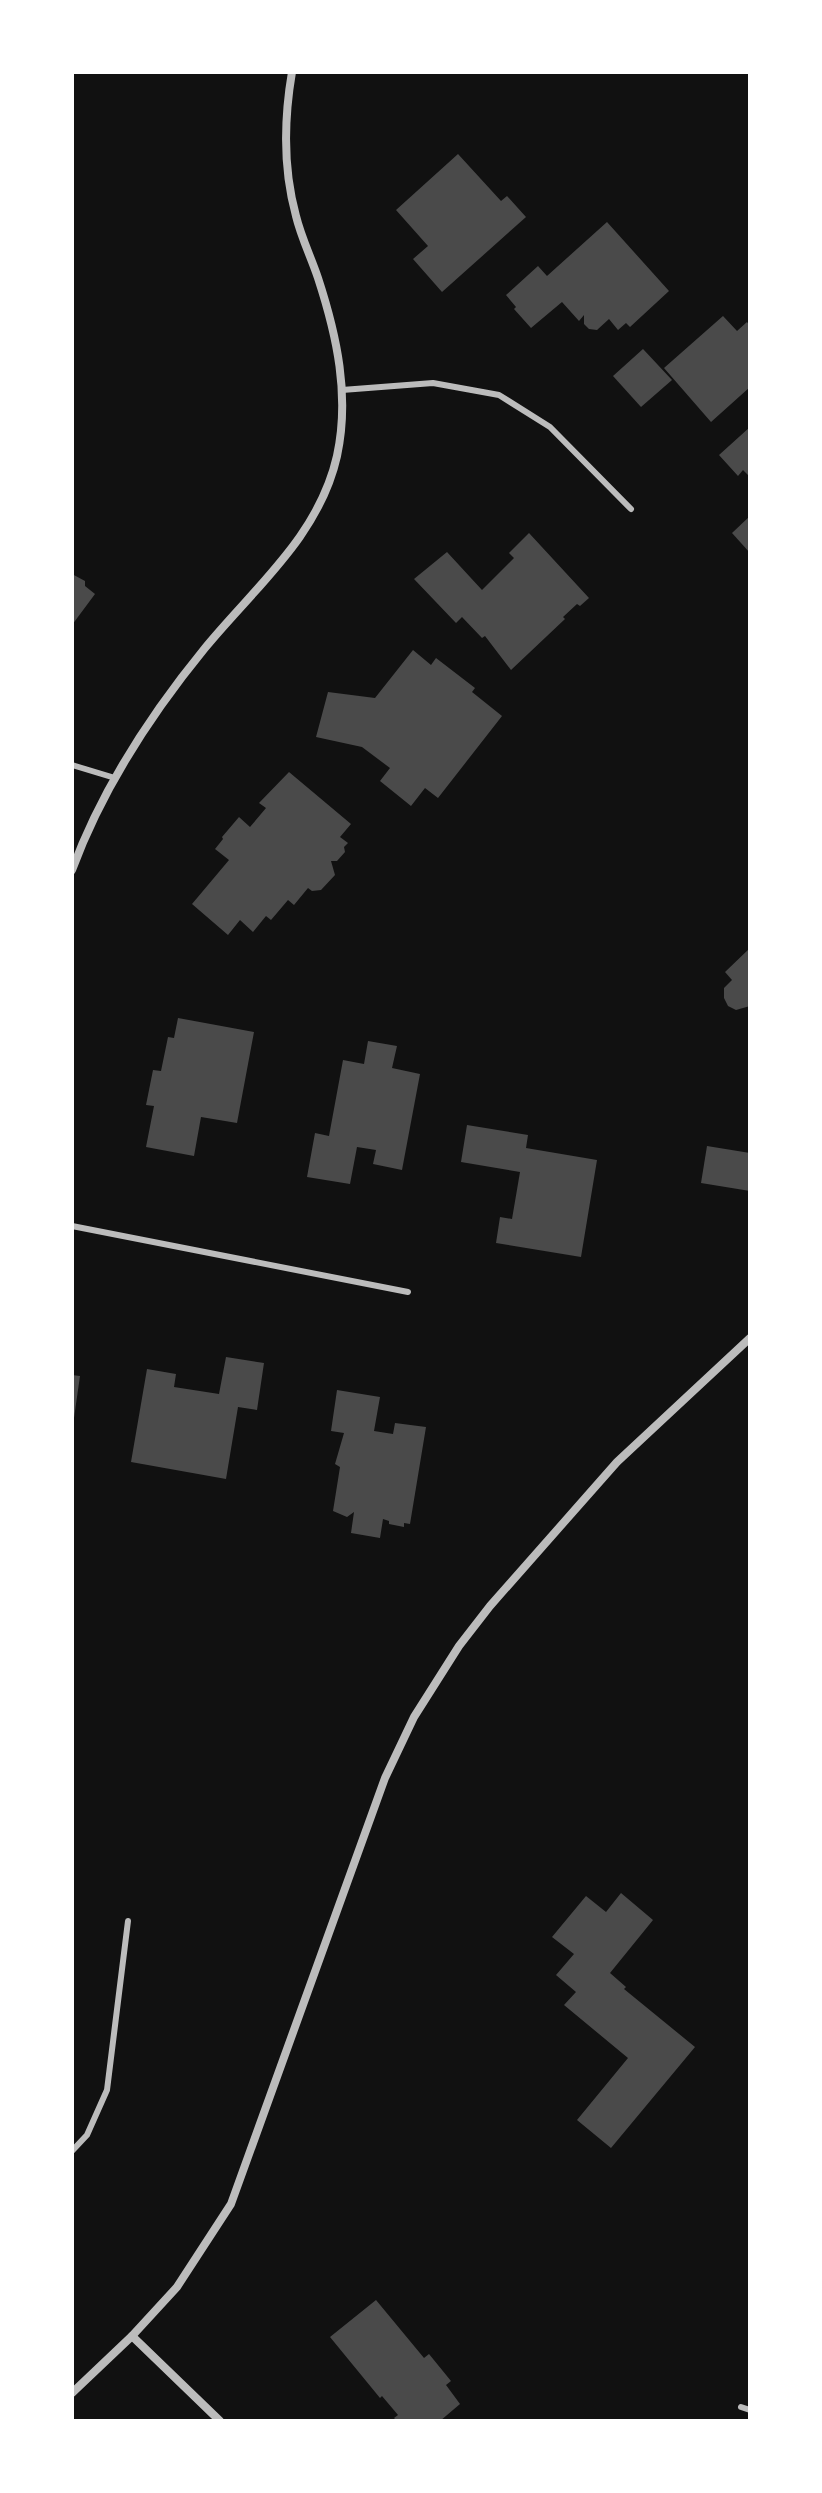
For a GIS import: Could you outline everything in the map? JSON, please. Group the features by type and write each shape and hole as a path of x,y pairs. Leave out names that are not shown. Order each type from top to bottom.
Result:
{"street":[{"path":"72,870 115,778 161,704 206,647 282,563 303,534 324,497 337,456 343,408 340,359 296,218 290,189 286,127 292,72"},
{"path":"72,2393 132,2336 177,2287 231,2204 385,1778 422,1705 459,1646 490,1606 617,1462 750,1338"},
{"path":"132,2336 220,2421"}],"lane":[{"path":"342,390 433,383 499,395 550,427 631,509"},
{"path":"72,765 115,778"},
{"path":"72,1226 408,1292"},
{"path":"72,2151 87,2135 107,2090 128,1921"},
{"path":"741,2407 750,2410"}],"building":[{"path":"458,154 501,201 507,196 526,217 442,292 413,259 428,246 396,210"},
{"path":"607,222 669,291 630,327 626,323 618,330 609,319 597,330 589,329 584,324 584,315 579,321 562,302 531,328 506,295 538,266 547,276"},
{"path":"723,316 737,331 747,322 750,326 750,387 711,422 664,368"},
{"path":"643,349 672,380 641,407 613,376"},
{"path":"750,427 750,477 743,470 738,476 719,455"},
{"path":"750,516 750,553 732,533"},
{"path":"529,533 589,598 580,606 577,604 511,670 485,636 482,638 462,617 456,623 414,579 447,552 482,590 514,558 509,553"},
{"path":"72,574 85,581 85,586 95,594 72,625"},
{"path":"413,650 431,665 436,658 475,688 472,692 502,716 438,798 425,788 411,806 380,781 390,768 362,747 316,737 328,692 375,698"},
{"path":"289,772 351,824 340,837 348,843 344,847 345,852 337,861 331,861 335,875 321,890 308,888 294,905 288,900 271,920 266,916 253,932 240,920 228,935 192,904 229,860 215,849 222,837 239,817 250,827 266,808 259,803"},
{"path":"750,948 750,1006 736,1010 728,1006 724,998 724,988 732,980 725,972"},
{"path":"178,1018 254,1032 237,1123 201,1117 194,1156 146,1147 154,1106 146,1105 153,1070 161,1071 168,1037 174,1038"},
{"path":"368,1041 397,1046 392,1068 420,1074 402,1170 373,1164 376,1150 357,1147 350,1184 307,1177 315,1133 329,1136 343,1060 364,1064"},
{"path":"467,1125 528,1135 526,1148 597,1160 581,1257 496,1243 500,1217 512,1219 520,1172 461,1162"},
{"path":"707,1146 750,1153 750,1191 701,1183"},
{"path":"226,1357 264,1363 257,1410 238,1407 226,1479 131,1462 147,1369 176,1374 174,1387 219,1394"},
{"path":"72,1375 80,1376 74,1418 72,1418"},
{"path":"337,1390 380,1397 374,1431 393,1434 395,1423 426,1427 410,1524 404,1523 404,1527 389,1524 383,1519 380,1538 351,1533 354,1512 347,1517 333,1511 340,1467 335,1464 344,1433 331,1431"},
{"path":"621,1893 653,1920 610,1973 626,1987 624,1989 695,2047 611,2148 577,2120 628,2058 564,2005 576,1992 556,1975 574,1954 552,1937 586,1896 606,1912"},
{"path":"376,2300 424,2358 429,2354 451,2381 446,2385 460,2404 440,2421 397,2421 394,2418 398,2415 330,2337"}]}
